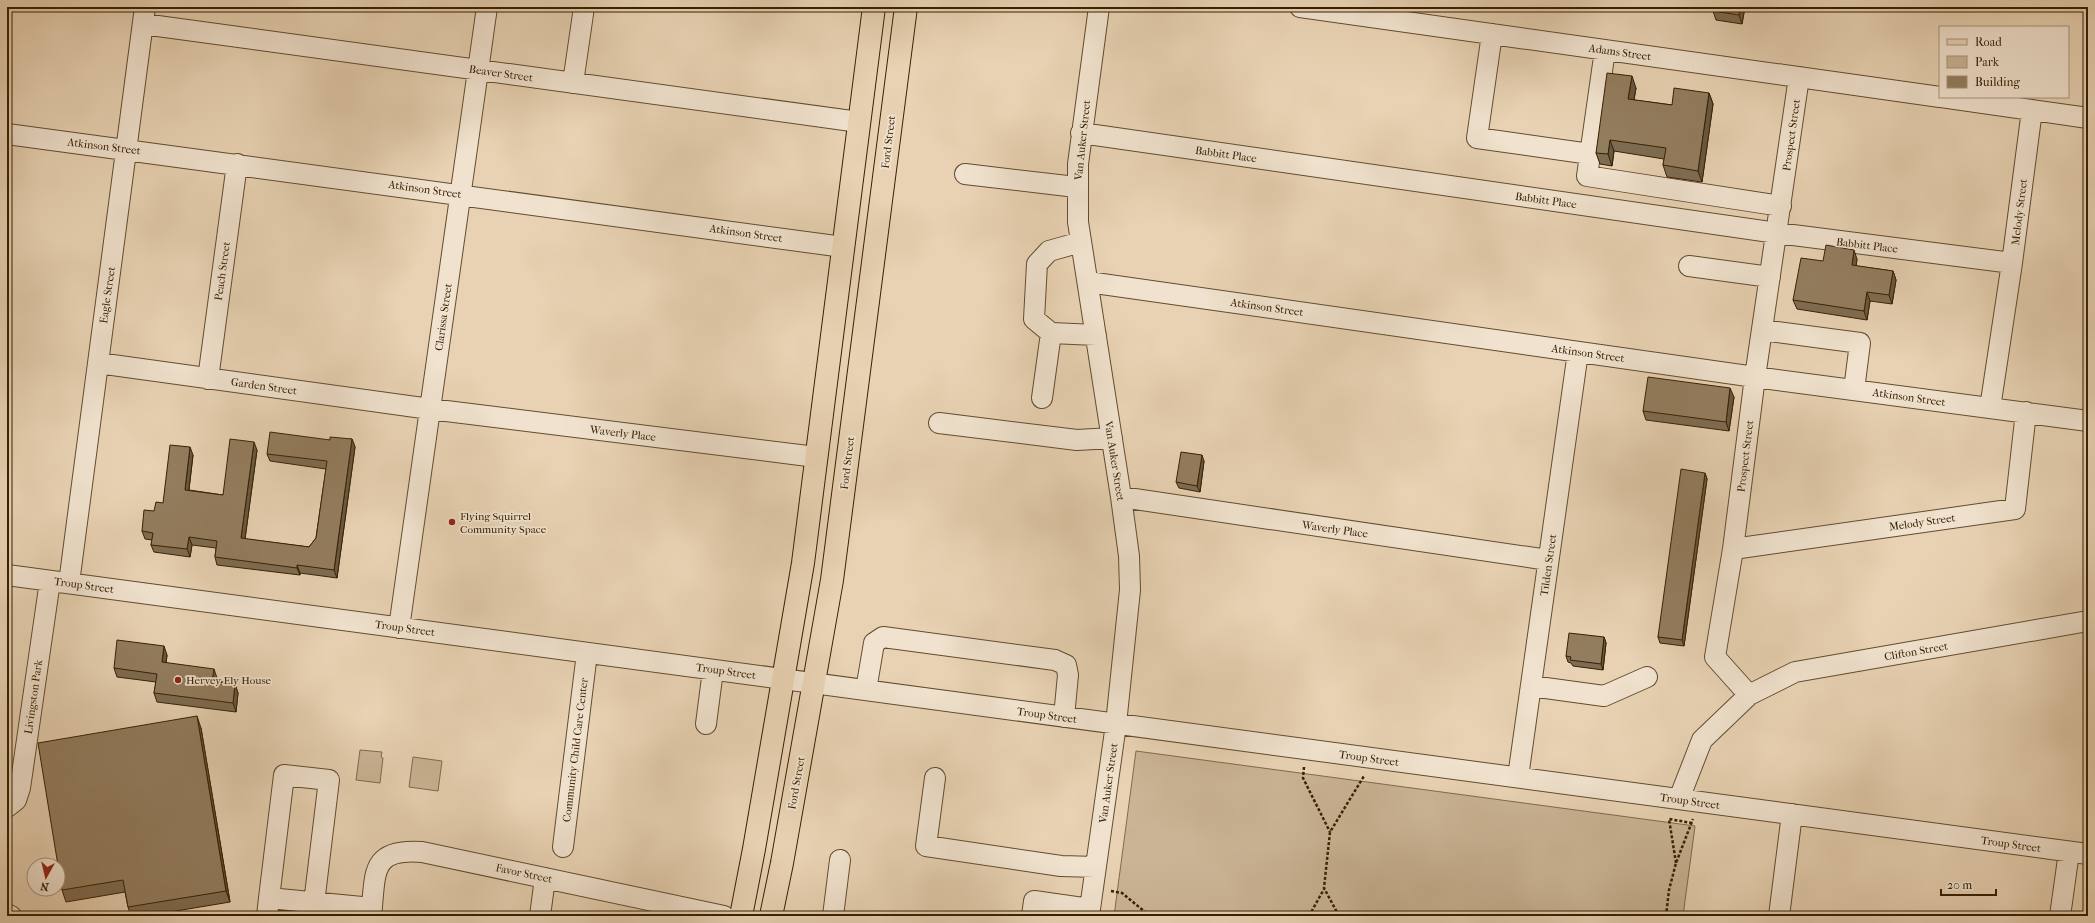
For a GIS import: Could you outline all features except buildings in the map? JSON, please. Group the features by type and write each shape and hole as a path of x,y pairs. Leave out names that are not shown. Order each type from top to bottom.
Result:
{"main road":[{"path":"741,916 784,679 803,563 874,7"},
{"name":"Ford Street","path":"771,916 814,683 835,553 906,7"}],"street":[{"name":"Clarissa Street","path":"399,628 487,7"},
{"path":"573,83 584,7"},
{"name":"Van Auker Street","path":"1090,913 1116,724 1130,590 1129,556 1081,242 1076,187 1081,133 1099,7"},
{"name":"Adams Street","path":"1300,7 1939,97"},
{"name":"Beaver Street","path":"144,16 478,70 859,122"},
{"name":"Eagle Street","path":"59,582 98,363 144,16"},
{"path":"1492,34 1477,138 1590,154"},
{"path":"1606,50 1587,176 1781,206"},
{"name":"Prospect Street","path":"1749,695 1715,657 1733,549 1755,377 1799,77"},
{"name":"Adams Street","path":"1947,98 2088,118"},
{"name":"Melody Street","path":"1990,408 2012,263 2032,110"},
{"name":"Babbitt Place","path":"1081,133 1777,233 2012,263"},
{"name":"Atkinson Street","path":"7,134 460,194 843,247"},
{"name":"Peach Street","path":"208,378 237,164"},
{"path":"965,174 1076,187"},
{"path":"1081,242 1049,251 1037,264 1034,318 1051,333 1096,335"},
{"path":"1689,266 1770,277"},
{"name":"Atkinson Street","path":"1088,282 1755,377 2088,421"},
{"path":"1762,330 1860,343 1854,390"},
{"path":"1042,398 1051,333"},
{"name":"Tilden Street","path":"1518,778 1578,352"},
{"name":"Garden Street","path":"98,363 430,409"},
{"name":"Waverly Place","path":"430,409 816,457"},
{"name":"Melody Street","path":"1733,549 2015,509 2026,412"},
{"path":"939,423 1077,440 1112,438"},
{"name":"Waverly Place","path":"1121,497 1548,560"},
{"name":"Troup Street","path":"7,575 2079,853"},
{"name":"Livingston Park","path":"7,807 16,800 20,788 59,582"},
{"name":"Clifton Street","path":"1749,695 1795,672 2088,621"},
{"path":"866,690 874,643 883,637 1055,660 1066,665 1068,675 1064,717"},
{"name":"Community Child Care Center","path":"563,847 587,653"},
{"path":"706,724 714,670"},
{"path":"1531,686 1604,696 1647,677"},
{"path":"1687,800 1702,740 1749,695"},
{"path":"314,909 329,780 284,775 268,907 371,912"},
{"path":"935,778 926,846 1061,866 1096,867"},
{"path":"1779,916 1792,814"},
{"name":"Favor Street","path":"371,912 378,868 383,859 391,854 401,852 422,852 724,916"},
{"path":"2060,916 2079,853"},
{"path":"833,916 840,860"},
{"path":"540,916 545,878"},
{"path":"1032,916 1034,901 1090,913"},
{"path":"7,914 11,916"}],"path":[{"path":"1306,749 1303,778 1330,832"},
{"path":"1309,916 1324,888 1330,832 1364,778 1366,757"},
{"path":"1666,916 1669,890 1676,863 1692,823 1687,800"},
{"path":"1676,863 1669,819 1692,823"},
{"path":"1324,888 1339,916"},
{"path":"1093,889 1122,893 1150,916"}],"green space":[{"path":"360,750 382,752 381,757 383,758 380,783 356,780"},
{"path":"1136,751 1695,826 1683,916 1114,916"},
{"path":"413,757 442,761 438,791 409,787"}],"place":[{"name":"Flying Squirrel Community Space","path":"452,522"},
{"name":"Hervey Ely House","path":"178,680"}]}
